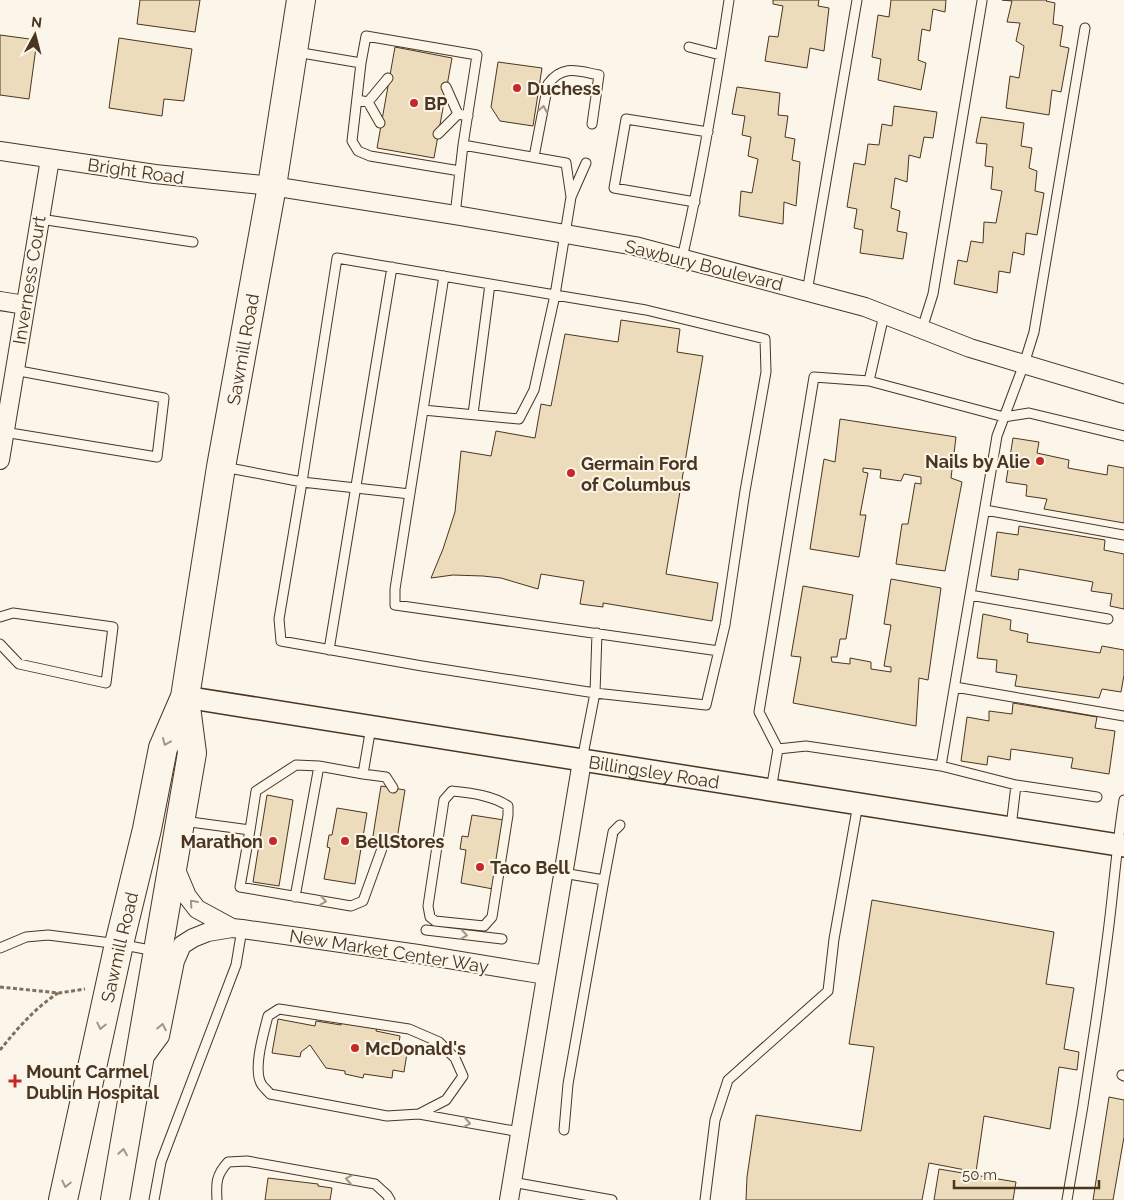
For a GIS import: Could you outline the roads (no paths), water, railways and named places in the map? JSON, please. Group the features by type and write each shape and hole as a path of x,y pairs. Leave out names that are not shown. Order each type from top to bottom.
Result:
{"main road":[{"name":"Sawmill Road","path":"63,1200 147,829 163,748 185,697 221,467 272,186 301,0"},
{"name":"Sawmill Road","path":"115,1200 192,754 185,697"}],"street":[{"name":"Bright Road","path":"0,151 155,174 272,186"},
{"name":"Inverness Court","path":"0,460 3,424 50,159"},
{"name":"Sawbury Boulevard","path":"272,186 635,246 865,307 970,348 1124,394"},
{"path":"0,301 25,305"},
{"name":"Billingsley Road","path":"185,697 1120,845"},
{"path":"509,1200 582,761"},
{"name":"New Market Center Way","path":"173,862 187,896 197,908 237,928"},
{"name":"New Market Center Way","path":"137,1068 160,1036 175,961 182,945 208,932 237,928 418,954 546,975"}],"lane":[{"path":"682,258 708,132 729,0"},
{"path":"807,292 857,0"},
{"path":"922,329 933,294 982,1"},
{"path":"941,766 997,436 1034,332 1085,28"},
{"path":"455,215 463,145 477,55 366,36 352,141 358,151 370,156 460,171"},
{"path":"688,47 720,55"},
{"path":"293,51 361,63"},
{"path":"534,157 548,84 553,77 561,72 571,70 599,75 592,124"},
{"path":"368,102 388,78"},
{"path":"446,87 458,114"},
{"path":"357,100 368,102 380,123"},
{"path":"458,114 468,116"},
{"path":"438,134 458,114"},
{"path":"695,202 614,188 626,119 708,132"},
{"path":"463,145 566,163 571,197"},
{"path":"423,410 519,419 534,390 555,295 571,197 586,163"},
{"path":"40,219 193,242"},
{"path":"338,258 490,284 646,310 765,338 766,372 725,625 706,706 595,693 422,666 281,641 280,619 338,258"},
{"path":"329,650 392,267"},
{"path":"444,276 395,589 395,604 719,650"},
{"path":"473,414 490,284"},
{"path":"869,381 884,315"},
{"path":"3,424 157,457 164,398 14,370"},
{"path":"771,790 778,750 759,712 814,377 869,381 1004,417 1029,413 1124,436"},
{"path":"221,467 302,482 410,494"},
{"path":"985,510 1124,535"},
{"path":"970,595 1108,619"},
{"path":"0,617 13,613 113,628 106,683 19,664 0,644"},
{"path":"582,761 595,693 596,633"},
{"path":"955,687 1124,716"},
{"path":"363,774 371,727"},
{"path":"778,750 806,746 941,766 1016,785 1097,797"},
{"path":"384,843 363,901 352,906 240,887 256,791 296,765 319,766 386,777 393,788"},
{"path":"295,897 319,766"},
{"path":"1011,827 1016,785"},
{"path":"484,926 435,921 430,917 428,906 444,800 452,791 478,794 508,806 492,917 484,926 484,938"},
{"path":"1067,1200 1107,945 1124,800"},
{"path":"705,1200 715,1120 728,1080 828,991 834,939 858,804"},
{"path":"180,820 250,830"},
{"path":"564,1130 568,1084 604,880 613,832 620,825"},
{"path":"563,873 604,880"},
{"path":"154,1200 161,1162 236,965 237,928"},
{"path":"426,930 502,939"},
{"path":"0,948 37,934 120,944 157,952"},
{"path":"419,1114 446,1100 463,1076 455,1058 439,1042 409,1029 279,1009 268,1016 258,1070 261,1084 270,1094 387,1116 419,1114 520,1132"},
{"path":"217,1200 216,1185 220,1170 228,1162 248,1161 375,1184 387,1194 390,1200"},
{"path":"512,1182 612,1200"}],"place":[{"name":"Duchess","path":"517,88"},
{"name":"BP","path":"414,103"},
{"name":"Nails by Alie","path":"1040,461"},
{"name":"Germain Ford of Columbus","path":"571,473"},
{"name":"Marathon","path":"273,841"},
{"name":"BellStores","path":"345,841"},
{"name":"Taco Bell","path":"480,867"},
{"name":"McDonald's","path":"355,1048"},
{"name":"Mount Carmel Dublin Hospital","path":"15,1081"}]}
